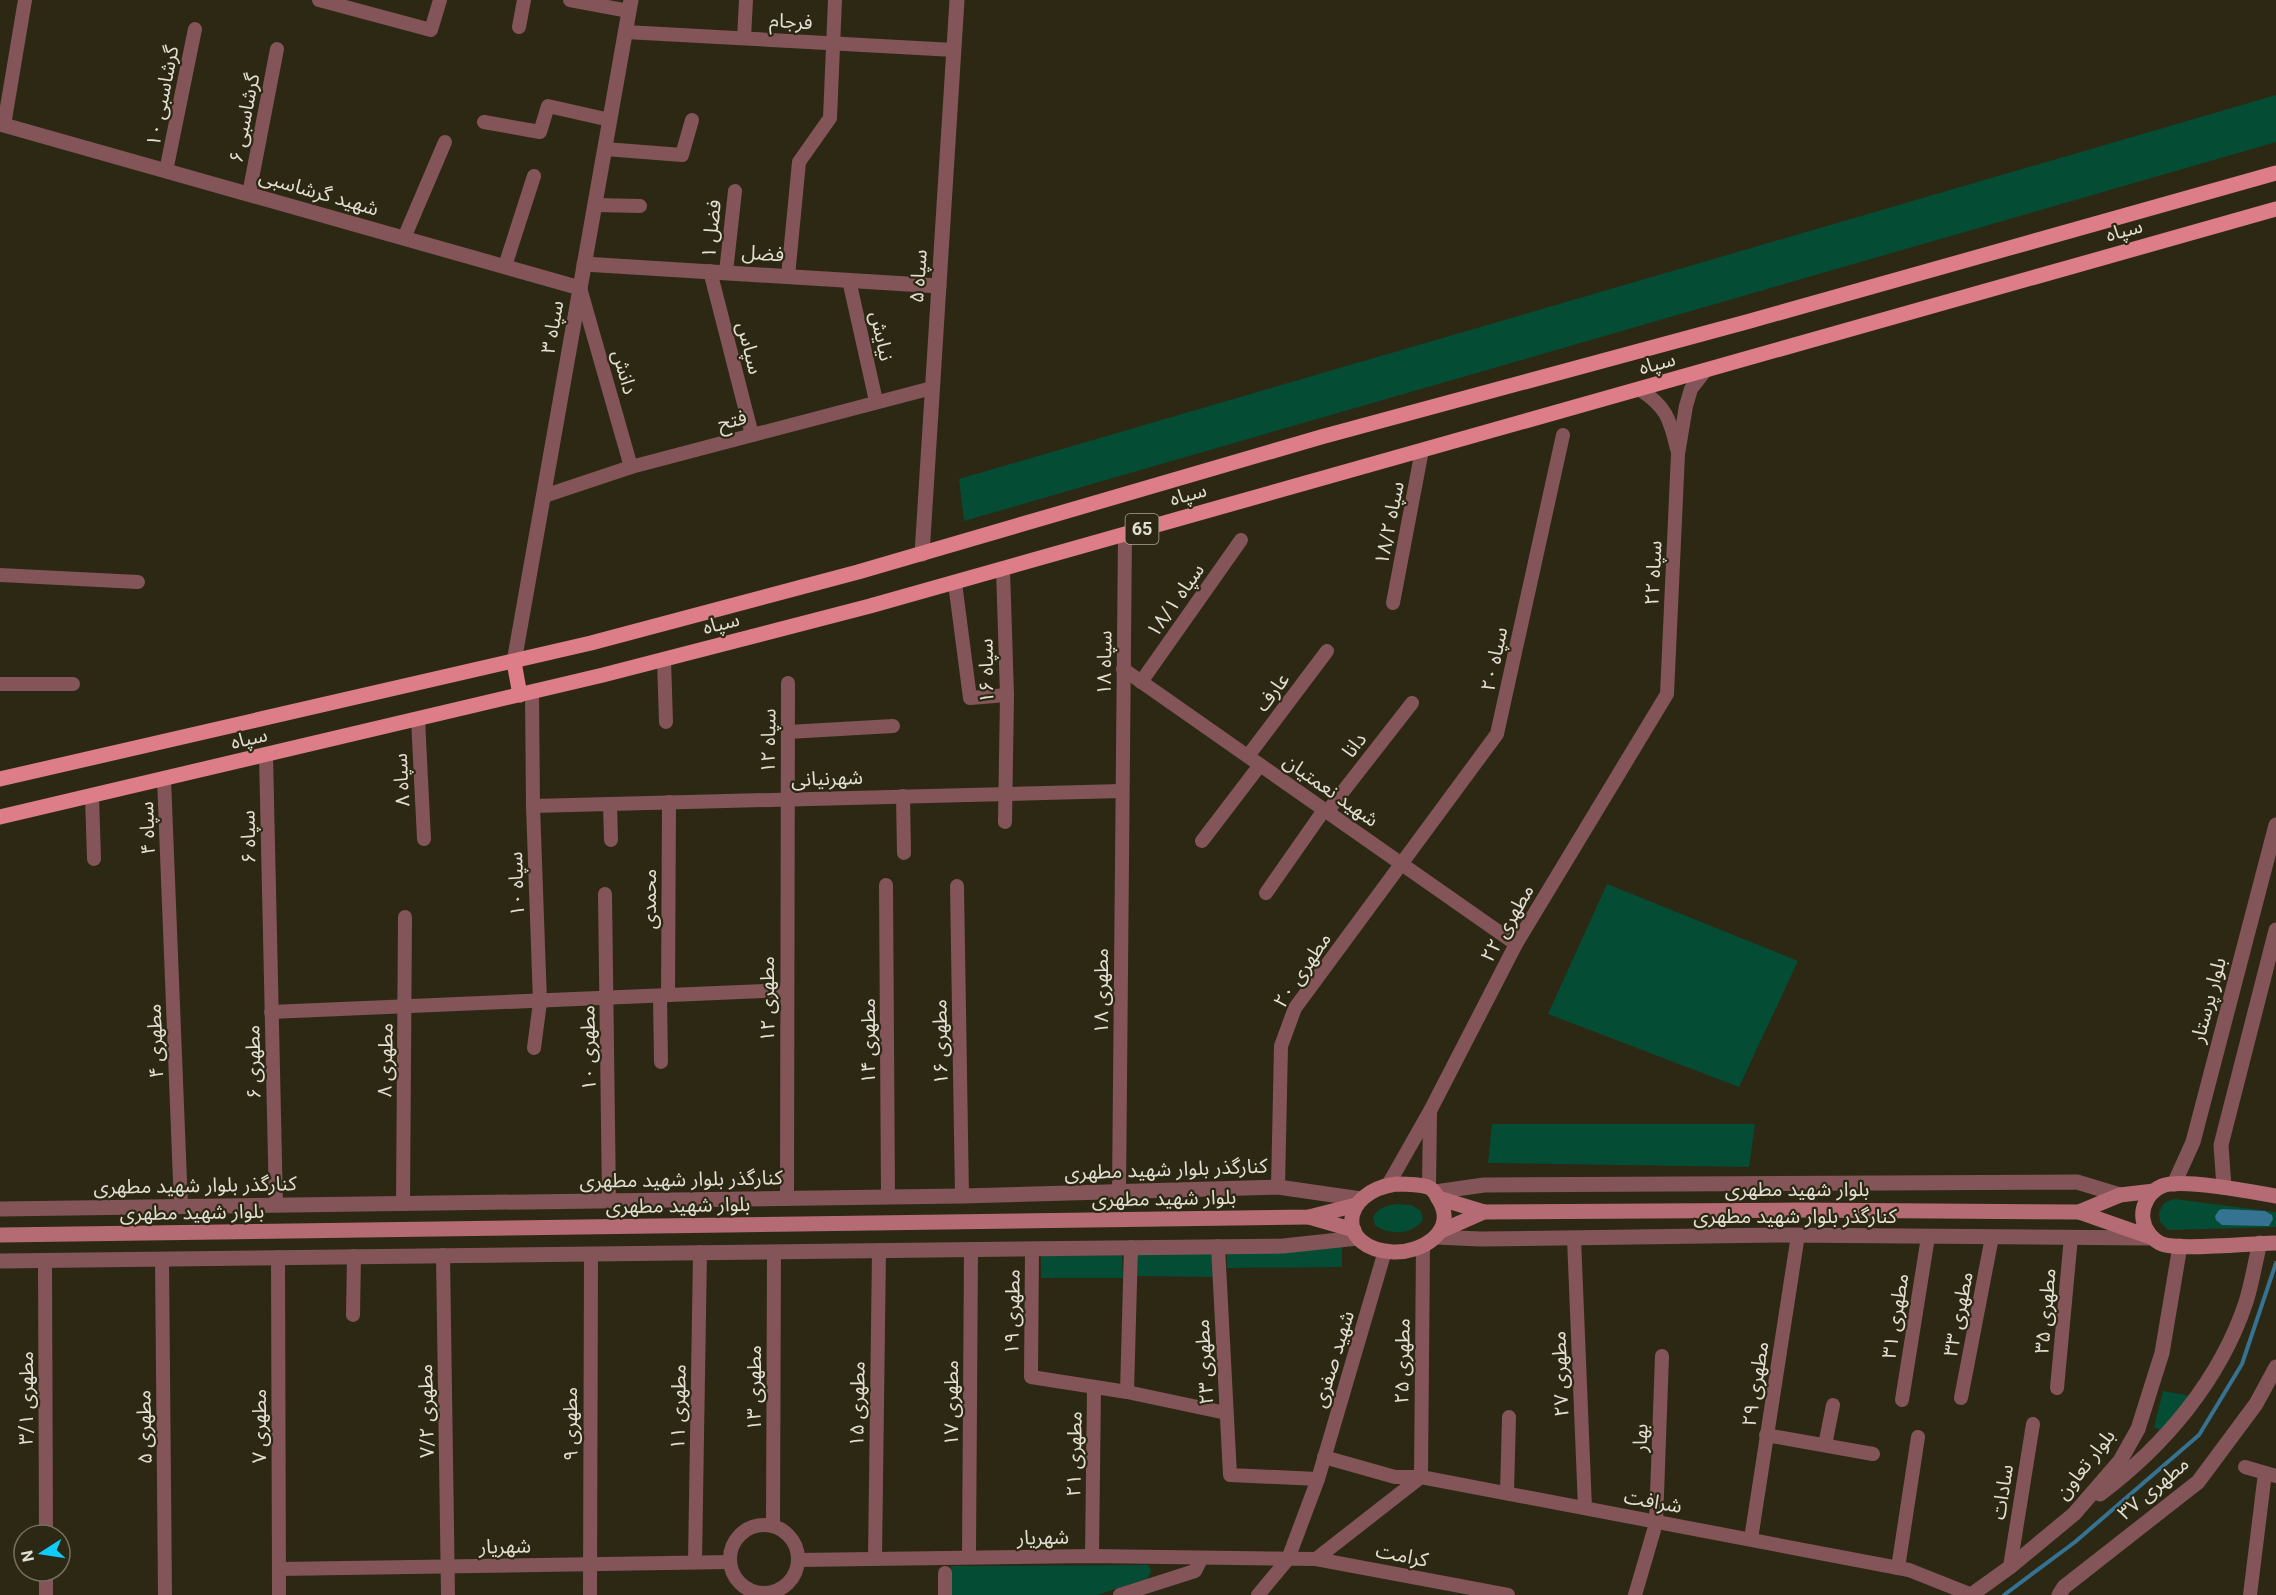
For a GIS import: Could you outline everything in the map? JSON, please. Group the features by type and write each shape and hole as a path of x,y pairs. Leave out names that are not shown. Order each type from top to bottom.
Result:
{"main road":[{"name":"سپاه","path":"0,779 514,662 626,634 922,554 1321,437 1750,321 2276,173"},
{"name":"سپاه","path":"0,817 664,660 1003,569 2276,209"},
{"path":"514,662 526,694"},
{"path":"1356,1234 1351,1222 1358,1202 1373,1190 1388,1185 1403,1184 1434,1192 1484,1212"},
{"path":"2174,1184 2224,1188 2276,1196"},
{"name":"بلوار شهید مطهری","path":"1433,1238 1484,1212 1800,1210 2079,1212 2120,1196 2154,1191 2174,1184"},
{"path":"2154,1191 2147,1199 2143,1209 2143,1220 2147,1230 2154,1238"},
{"path":"1309,1217 1356,1234 1371,1247 1385,1251 1408,1251 1433,1238 1445,1214 1434,1192"},
{"name":"بلوار شهید مطهری","path":"0,1235 1309,1217 1358,1202"},
{"path":"2079,1212 2154,1238 2163,1244 2180,1246 2276,1242"}],"street":[{"path":"2,124 25,0"},
{"path":"319,0 431,30 440,0"},
{"path":"519,27 524,0"},
{"path":"570,0 630,6"},
{"path":"744,38 746,0"},
{"path":"788,276 799,162 830,118 836,0"},
{"name":"سپاه ۵","path":"922,554 957,0"},
{"name":"سپاه ۳","path":"514,662 630,6"},
{"name":"گرشاسبی ۱۰","path":"166,171 195,29"},
{"name":"فرجام","path":"625,32 954,50"},
{"name":"گرشاسبی ۶","path":"249,194 277,49"},
{"path":"484,122 540,132 548,106 610,120"},
{"path":"605,149 682,155 692,120"},
{"name":"شهید گرشاسبی","path":"2,124 580,288"},
{"path":"404,238 445,142"},
{"path":"505,266 534,176"},
{"name":"فضل ۱","path":"726,272 735,191"},
{"path":"595,205 640,206"},
{"name":"فضل","path":"584,264 939,286"},
{"name":"سپاس","path":"710,271 752,435"},
{"name":"نیایش","path":"849,280 876,401"},
{"name":"دانش","path":"580,288 632,467"},
{"path":"1678,454 1691,389 1705,371"},
{"name":"فتح","path":"544,496 632,467 932,388"},
{"path":"1639,390 1664,408 1671,424 1678,454"},
{"name":"سپاه ۲۰","path":"1403,864 1497,734 1563,435"},
{"name":"سپاه ۱۸/۲","path":"1393,603 1422,450"},
{"name":"سپاه ۲۲","path":"1667,693 1678,454"},
{"name":"سپاه ۱۸","path":"1122,791 1125,534"},
{"name":"سپاه ۱۸/۱","path":"1141,682 1241,540"},
{"name":"سپاه ۱۶","path":"1003,569 1007,695 1005,822"},
{"path":"0,575 138,582"},
{"path":"955,582 970,698 1007,695"},
{"name":"عارف","path":"1248,756 1327,651"},
{"path":"664,660 666,722"},
{"name":"شهید نعمتیان","path":"1123,669 1516,944"},
{"name":"سپاه ۱۲","path":"786,799 788,683"},
{"path":"0,684 73,684"},
{"name":"مطهری ۲۲","path":"1434,1192 1430,1111 1516,944 1667,693"},
{"name":"سپاه ۱۰","path":"526,694 533,806 540,1002 534,1048"},
{"name":"دانا","path":"1266,893 1326,811 1412,702"},
{"name":"سپاه ۸","path":"418,719 424,839"},
{"path":"788,732 893,726"},
{"name":"سپاه ۶","path":"266,755 269,917"},
{"path":"1202,841 1260,765"},
{"name":"سپاه ۴","path":"164,779 168,874"},
{"name":"شهرنیانی","path":"533,806 1122,791"},
{"name":"مطهری ۱۸","path":"1119,1192 1122,791"},
{"path":"92,796 94,859"},
{"path":"903,796 904,853"},
{"name":"مطهری ۱۲","path":"786,799 787,1199"},
{"name":"محمدی","path":"661,1062 669,802"},
{"path":"610,804 611,840"},
{"name":"بلوار پرستار","path":"2174,1184 2193,1142 2276,825"},
{"name":"مطهری ۲۰","path":"1278,1187 1281,1046 1295,1008 1403,864"},
{"name":"مطهری ۴","path":"168,874 182,1206"},
{"name":"مطهری ۱۴","path":"886,885 888,1197"},
{"name":"مطهری ۱۶","path":"957,886 962,1196"},
{"name":"مطهری ۱۰","path":"605,894 609,1201"},
{"name":"مطهری ۶","path":"269,917 276,1205"},
{"name":"مطهری ۸","path":"403,1203 405,917"},
{"path":"2224,1188 2221,1145 2276,930"},
{"path":"271,1012 786,990"},
{"path":"1388,1185 1430,1111"},
{"name":"کنارگذر بلوار شهید مطهری","path":"1434,1192 1484,1185 2077,1182 2120,1196"},
{"name":"کنارگذر بلوار شهید مطهری","path":"0,1209 962,1196 1278,1187 1358,1202"},
{"path":"0,1261 1283,1245 1356,1234"},
{"name":"کنارگذر بلوار شهید مطهری","path":"1433,1238 1798,1235 1928,1238 2154,1238"},
{"name":"مطهری ۲۹","path":"1751,1539 1798,1235"},
{"name":"مطهری ۳۳","path":"1961,1398 1992,1237"},
{"name":"مطهری ۳۵","path":"2057,1388 2071,1237"},
{"name":"مطهری ۲۵","path":"1421,1476 1433,1238"},
{"name":"مطهری ۲۷","path":"1574,1238 1585,1508"},
{"name":"مطهری ۳۱","path":"1902,1400 1928,1238"},
{"path":"2074,1514 2132,1469 2172,1429 2206,1384 2227,1347 2246,1302 2260,1243"},
{"name":"مطهری ۲۳","path":"1218,1246 1230,1475 1318,1479"},
{"name":"بلوار تعاون","path":"1971,1595 2010,1567 2074,1514 2120,1461 2138,1429 2162,1353 2180,1246"},
{"path":"1127,1392 1131,1247"},
{"name":"مطهری ۱۷","path":"969,1557 971,1249"},
{"name":"مطهری ۱۹","path":"1032,1249 1031,1377 1094,1388"},
{"name":"مطهری ۱۵","path":"875,1558 879,1250"},
{"name":"مطهری ۱۳","path":"773,1525 774,1251"},
{"name":"شهید صفری","path":"1258,1595 1288,1559 1318,1479 1385,1251"},
{"name":"مطهری ۱۱","path":"695,1562 700,1252"},
{"name":"مطهری ۹","path":"590,1595 591,1254"},
{"name":"مطهری ۷/۲","path":"443,1255 448,1595"},
{"path":"353,1315 354,1256"},
{"name":"مطهری ۷","path":"278,1257 279,1595"},
{"name":"مطهری ۵","path":"162,1259 165,1595"},
{"name":"مطهری ۳/۱","path":"45,1260 46,1523"},
{"name":"بهار","path":"1635,1595 1655,1526 1662,1356"},
{"name":"مطهری ۳۷","path":"2059,1595 2064,1587 2198,1482 2256,1404 2276,1367"},
{"path":"1094,1388 1127,1392 1226,1413"},
{"name":"مطهری ۲۱","path":"1092,1556 1094,1388"},
{"path":"1825,1445 1833,1405"},
{"path":"1507,1492 1509,1418"},
{"name":"سادات","path":"2010,1567 2033,1424"},
{"path":"1766,1435 1873,1454"},
{"path":"1898,1568 1918,1437"},
{"name":"شرافت","path":"1324,1457 1395,1477 1421,1476 1585,1508 1655,1526 1751,1539 1909,1570 1971,1595"},
{"path":"2245,1467 2271,1474 2250,1595"},
{"path":"1316,1559 1421,1476"},
{"path":"773,1525 791,1538 796,1546 798,1560 796,1572 788,1583 771,1594 747,1588 734,1575 730,1562 733,1545 740,1535 755,1526 773,1525"},
{"name":"شهریار","path":"798,1560 1092,1556 1288,1559"},
{"path":"1126,1594 1195,1571 1201,1559"},
{"name":"کرامت","path":"1288,1559 1316,1559 1508,1595"},
{"name":"شهریار","path":"279,1569 730,1562"},
{"path":"945,1573 945,1595"}],"green space":[{"path":"2276,95 2276,142 964,521 959,479"},
{"path":"1607,884 1798,961 1739,1087 1548,1014"},
{"path":"1492,1124 1755,1124 1749,1167 1488,1163"},
{"path":"2174,1199 2276,1212 2276,1227 2168,1230 2160,1222 2159,1212 2164,1203"},
{"path":"1397,1204 1411,1205 1421,1211 1423,1219 1414,1228 1401,1232 1387,1231 1375,1225 1373,1217 1377,1211"},
{"path":"1342,1245 1342,1267 1227,1268 1227,1252"},
{"path":"1137,1253 1213,1253 1213,1277 1137,1276"},
{"path":"1122,1255 1123,1278 1041,1278 1041,1256"},
{"path":"2163,1391 2192,1396 2161,1431 2154,1427"},
{"path":"1149,1565 1151,1572 1147,1579 1097,1595 950,1595 951,1566"}],"water":[{"path":"2219,1210 2265,1211 2272,1215 2273,1219 2269,1226 2222,1225 2215,1216"}],"waterway":[{"path":"2004,1595 2075,1542 2199,1435 2242,1364 2276,1263"}]}
